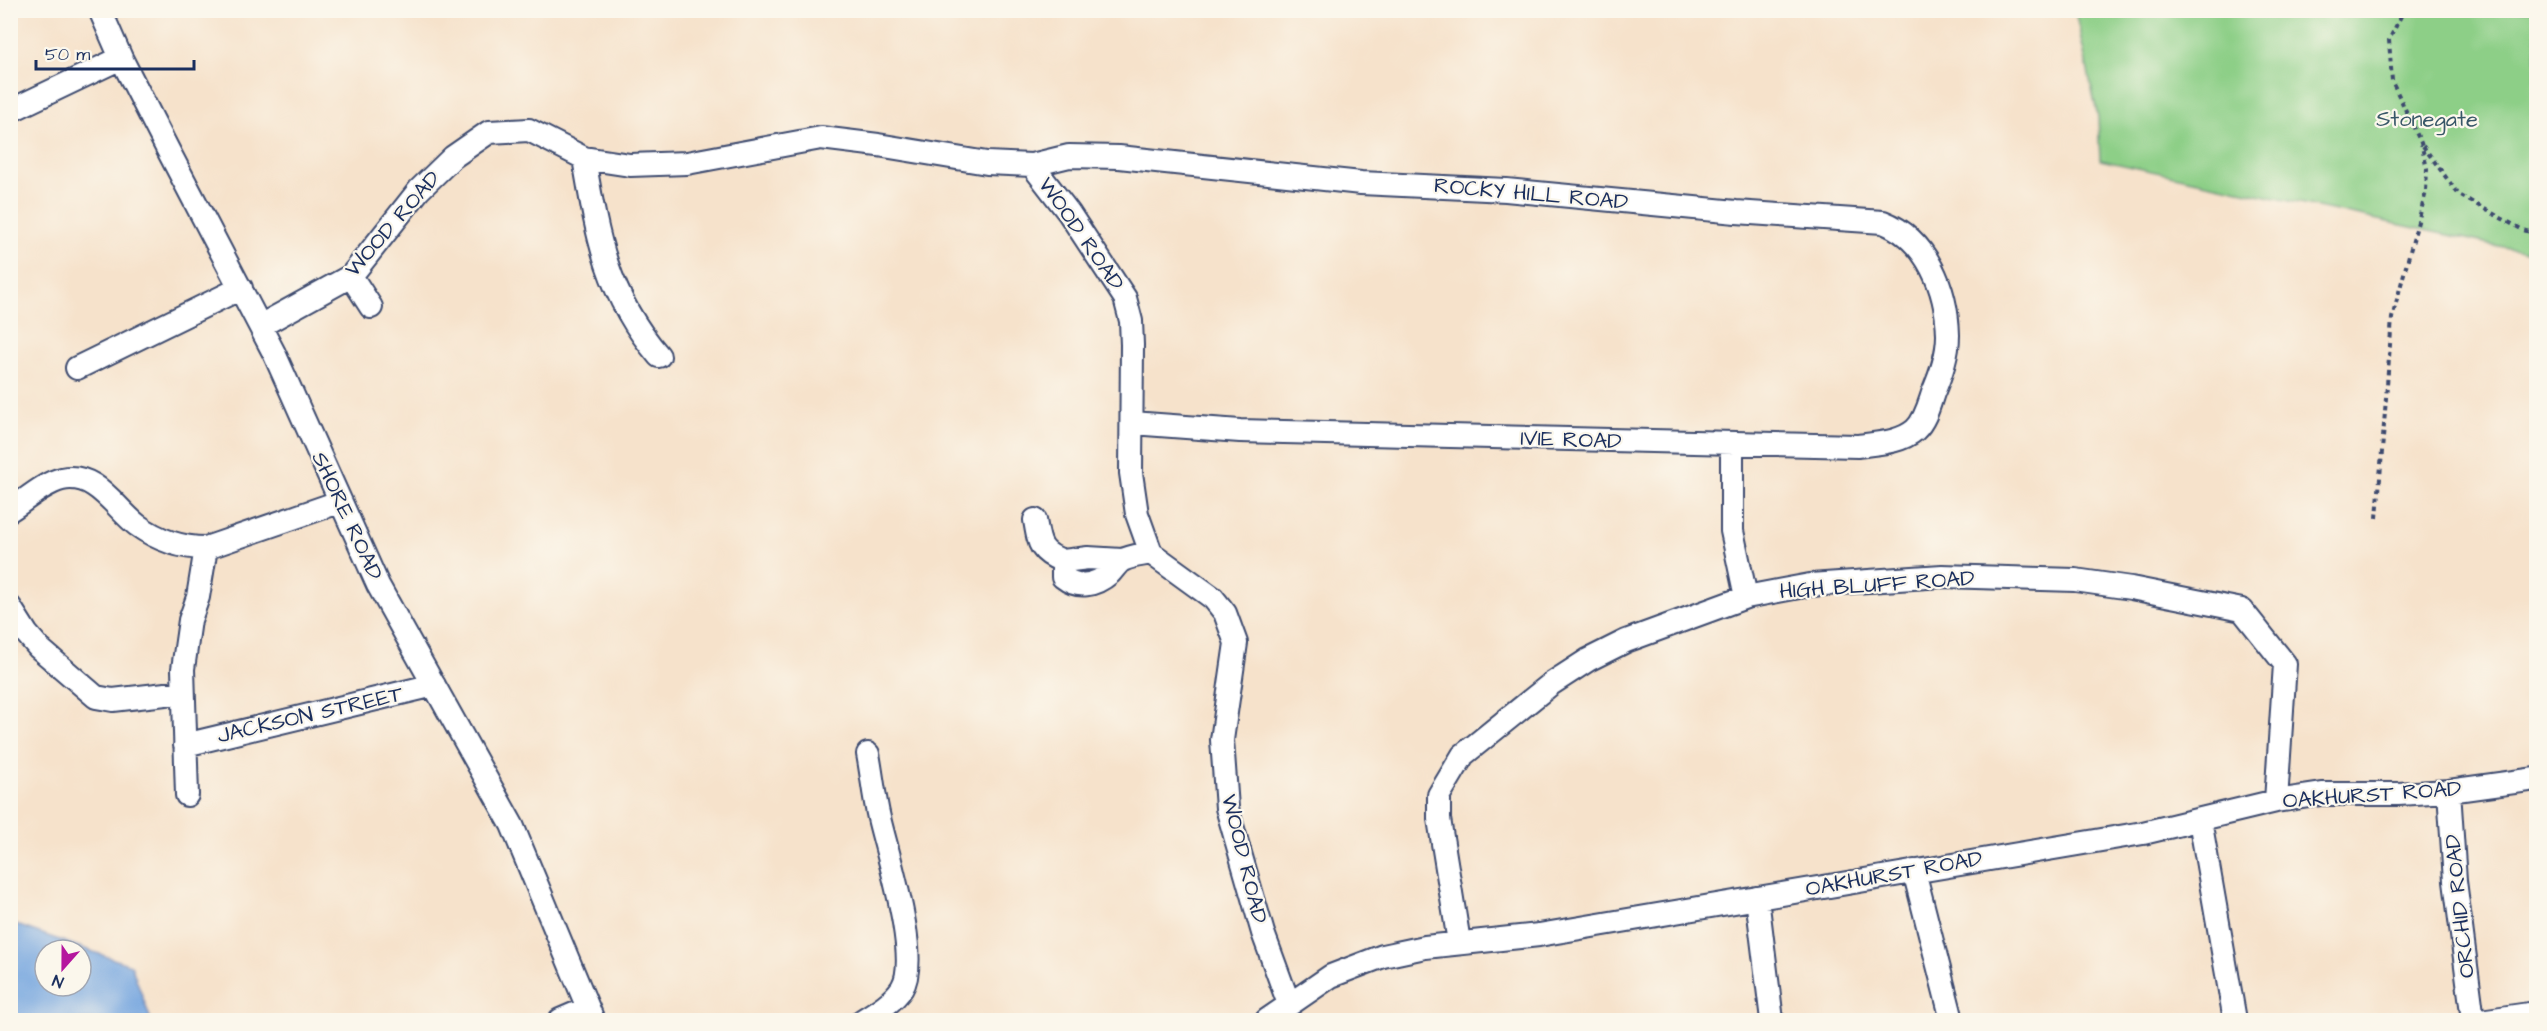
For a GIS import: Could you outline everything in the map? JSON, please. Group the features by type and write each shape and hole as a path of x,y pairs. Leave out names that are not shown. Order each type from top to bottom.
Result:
{"street":[{"name":"SHORE ROAD","path":"100,10 121,58 260,326 378,585 512,825 591,1014"},
{"path":"10,111 121,58"},
{"name":"WOOD ROAD","path":"260,326 351,276 419,190 453,157 489,132 529,130 584,158 630,165 687,163 821,138 987,163 1032,165 1069,213 1125,298 1131,333 1131,473 1137,514 1151,553 1213,598 1225,613 1236,643 1222,740 1227,808 1263,933 1289,1004"},
{"name":"ROCKY HILL ROAD","path":"1032,165 1069,156 1119,157 1361,183 1506,190 1703,209 1883,222 1899,228 1914,241 1929,262 1946,311 1947,345"},
{"path":"584,158 597,231 616,292 658,356"},
{"path":"351,276 371,307"},
{"path":"77,368 241,288"},
{"name":"IVIE ROAD","path":"1132,423 1240,431 1858,446 1890,441 1914,430 1922,420 1944,362 1947,345"},
{"path":"1732,444 1732,531 1746,597"},
{"path":"10,510 61,479 80,478 96,485 136,524 152,535 169,543 190,548 206,548 339,502"},
{"path":"1035,520 1038,539 1046,553 1062,561 1064,577 1072,584 1082,586 1095,583 1109,574 1122,560 1151,553"},
{"path":"187,795 183,669 190,620 198,597 206,548"},
{"name":"HIGH BLUFF ROAD","path":"1459,942 1439,819 1439,795 1463,755 1551,684 1588,660 1626,641 1746,597 1810,585 1942,576 2032,577 2131,588 2242,610 2286,664 2276,801"},
{"path":"10,607 39,648 96,697 113,700 183,692"},
{"name":"JACKSON STREET","path":"185,745 434,685"},
{"path":"863,1020 880,1009 903,987 907,965 907,934 878,814 868,754"},
{"name":"OAKHURST ROAD","path":"1267,1020 1331,976 1360,964 1415,949 1459,942 1539,935 2143,832 2238,809 2322,794 2398,794 2448,791 2536,779"},
{"name":"ORCHID ROAD","path":"2448,791 2455,881 2474,1020"},
{"path":"2200,820 2235,1020"},
{"path":"1914,871 1952,1020"},
{"path":"1756,898 1772,1020"},
{"path":"2487,1020 2521,1013 2536,1013"},
{"path":"560,1020 591,1014"}],"path":[{"path":"2404,10 2389,40 2392,81 2421,143 2459,195 2523,230 2536,234"},
{"path":"2377,518 2392,318 2426,192 2427,168 2421,143"}],"green space":[{"name":"Stonegate","path":"2075,11 2536,11 2536,254 2100,160 2098,117"}],"water":[{"path":"11,923 54,938 33,938 33,998 93,998 93,952 131,965 151,1020 11,1020"}]}
